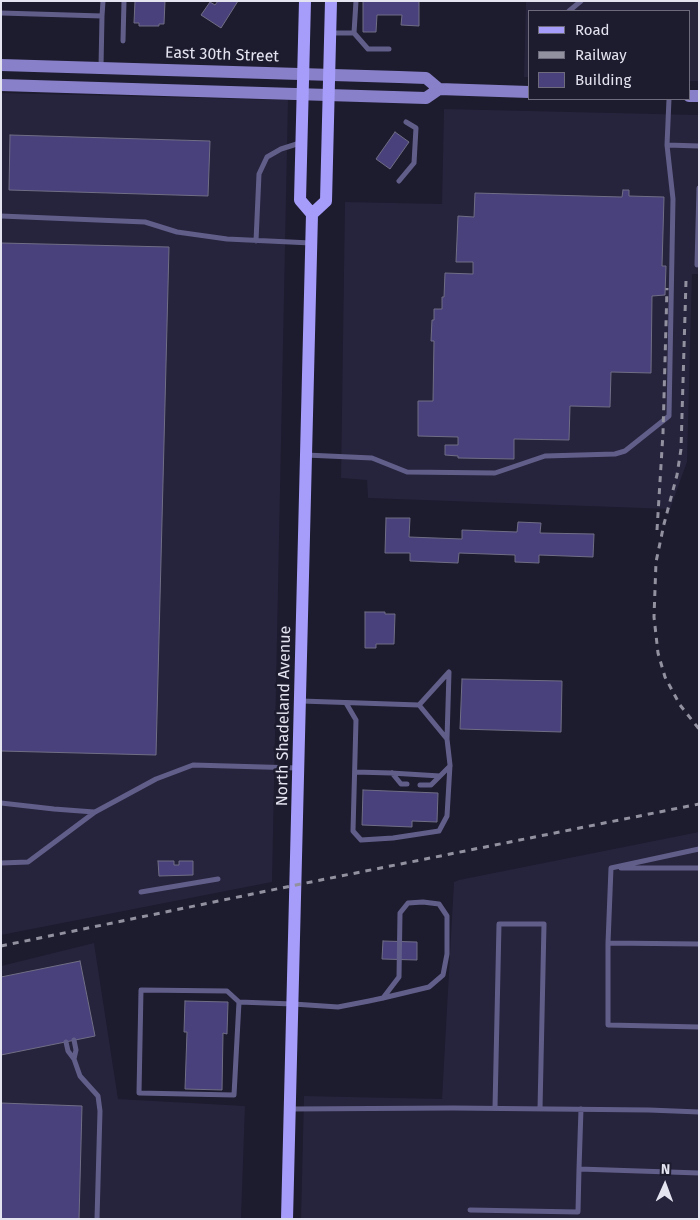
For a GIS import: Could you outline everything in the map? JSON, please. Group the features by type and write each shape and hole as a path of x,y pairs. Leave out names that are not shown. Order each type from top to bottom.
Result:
{"main road":[{"path":"305,1 300,200 312,214 326,202 331,1"},
{"name":"East 30th Street","path":"1,65 426,78 439,89"},
{"name":"East 30th Street","path":"1,85 426,98 439,89 528,92"},
{"name":"North Shadeland Avenue","path":"287,1219 312,214"}],"lane":[{"path":"101,68 103,1"},
{"path":"123,41 124,1"},
{"path":"356,1 354,33 368,49 389,49"},
{"path":"569,10 581,1"},
{"path":"1,13 102,16"},
{"path":"330,33 354,33"},
{"path":"306,455 372,458 407,472 495,473 545,456 625,452 669,416 673,199 667,145 668,100"},
{"path":"399,181 414,163 416,128 406,122"},
{"path":"256,240 259,174 267,157 281,149 301,142"},
{"path":"667,145 699,146"},
{"path":"697,265 699,188"},
{"path":"1,216 145,222 177,232 228,239 311,243"},
{"path":"346,703 356,720 353,831 361,840 385,839 439,831 447,816 450,765 447,739 449,672 419,705"},
{"path":"300,701 419,705 447,739"},
{"path":"1,863 28,862 95,812 156,779 193,765 299,768"},
{"path":"420,785 431,785 450,765"},
{"path":"355,772 440,776"},
{"path":"391,773 402,784 407,784"},
{"path":"1,803 95,812"},
{"path":"610,868 699,849"},
{"path":"610,868 699,868"},
{"path":"610,868 608,1025 699,1027"},
{"path":"141,892 218,879"},
{"path":"238,1002 234,1095 139,1093 141,990 227,991 238,1002 338,1007 383,998 429,987 443,975 447,954 447,916 439,904 408,903 400,913 399,976 383,998"},
{"path":"494,1108 499,924 544,924 540,1109"},
{"path":"608,944 699,944"},
{"path":"74,1040 76,1050 74,1059"},
{"path":"66,1042 68,1051 74,1059 80,1076 98,1096 100,1111 97,1219"},
{"path":"290,1109 494,1108 699,1112"},
{"path":"470,1210 578,1212 580,1109"},
{"path":"579,1169 699,1173"}],"shaded area":[{"path":"526,1 699,1 699,81 690,81 690,10 528,10 528,77 524,77"},
{"path":"1,93 288,100 272,882 1,935"},
{"path":"444,109 699,115 699,274 692,274 687,462 670,509 368,498 367,480 341,478 345,202 442,204"},
{"path":"699,832 699,1219 301,1219 304,1096 442,1099 454,882"},
{"path":"94,943 118,1099 245,1106 241,1219 1,1219 1,966"}],"building":[{"path":"135,1 165,1 164,24 159,24 159,26 139,26 139,23 134,23"},
{"path":"218,1 238,1 221,28 201,15 210,2 215,5"},
{"path":"363,1 419,1 419,26 401,25 402,15 377,15 376,32 363,32"},
{"path":"395,132 409,142 390,169 376,159"},
{"path":"10,135 210,141 208,196 9,190"},
{"path":"623,190 629,190 629,196 664,197 662,266 666,266 665,295 652,296 651,373 611,372 610,407 570,406 569,440 514,439 514,459 458,458 458,456 445,455 445,445 458,445 458,437 418,436 418,401 433,401 434,341 431,341 432,320 434,320 434,309 442,309 445,273 473,274 473,262 456,262 458,216 474,217 475,193 622,197"},
{"path":"1,243 169,247 156,755 1,751"},
{"path":"386,518 410,518 409,537 462,539 462,530 517,532 518,522 541,523 540,533 594,534 593,557 539,555 539,563 515,562 515,555 459,553 458,563 410,561 410,553 385,553"},
{"path":"365,612 395,614 394,644 376,644 376,648 365,648"},
{"path":"462,679 562,681 561,732 460,729"},
{"path":"363,790 438,793 437,822 412,821 412,827 362,825"},
{"path":"158,861 174,861 174,865 179,865 179,861 193,861 193,875 159,876"},
{"path":"383,941 417,942 417,960 382,959"},
{"path":"80,961 95,1036 1,1055 1,977"},
{"path":"185,1001 228,1002 227,1034 223,1033 222,1090 185,1089 187,1032 184,1032"},
{"path":"1,1103 82,1106 79,1219 1,1219"}],"railway":[{"path":"686,281 681,449 677,475 656,562 654,617 658,653 665,677 680,705 699,729"},
{"path":"657,530 663,433 667,288"},
{"path":"1,946 699,804"}]}
